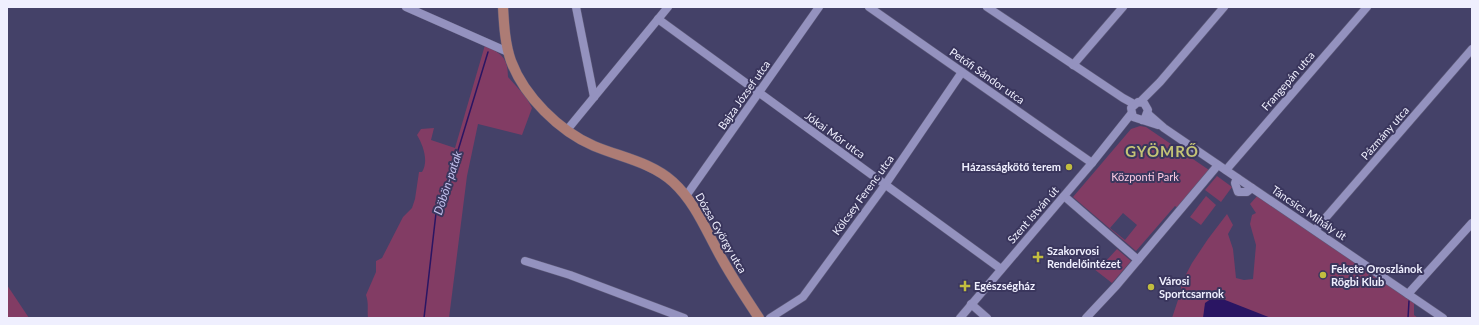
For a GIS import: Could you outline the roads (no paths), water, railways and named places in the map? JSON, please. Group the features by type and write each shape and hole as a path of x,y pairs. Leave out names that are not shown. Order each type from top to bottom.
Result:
{"main road":[{"name":"Dózsa György utca","path":"503,7 508,52 521,82 542,107 567,130 594,146 660,172 673,181 696,211 722,259 759,318"}],"street":[{"path":"406,7 508,52"},
{"path":"576,7 594,97"},
{"path":"567,130 668,7"},
{"name":"Bajza József utca","path":"686,196 819,7"},
{"name":"Petőfi Sándor utca","path":"869,7 1092,163"},
{"path":"987,7 1226,170"},
{"path":"1073,65 1123,7"},
{"path":"1138,111 1151,91 1224,7"},
{"name":"Frangepán utca","path":"1226,170 1368,7"},
{"name":"Jókai Mór utca","path":"658,19 1001,269"},
{"name":"Pázmány utca","path":"1314,230 1472,49"},
{"name":"Kölcsey Ferenc utca","path":"770,318 803,297 885,185 962,72"},
{"name":"Szent István út","path":"960,318 1122,126 1138,111"},
{"path":"1086,318 1138,260 1218,165"},
{"name":"Táncsics Mihály út","path":"1226,170 1236,178 1235,183 1238,192 1247,192 1252,188 1443,318"},
{"path":"1064,196 1138,260"},
{"path":"1408,294 1472,223"},
{"path":"525,261 570,275 684,318"},
{"path":"972,304 987,318"}],"waterway":[{"name":"Döbön-patak","path":"424,318 436,213 456,157 488,52"},
{"path":"1408,318 1409,301"}],"place":[{"name":"Házasságkötő terem","path":"1069,167"},
{"name":"Szakorvosi Rendelőintézet","path":"1038,257"},
{"name":"Fekete Oroszlánok Rögbi Klub","path":"1323,275"},
{"name":"Egészségház","path":"965,286"},
{"name":"Városi Sportcsarnok","path":"1151,287"}],"district":[{"name":"GYÖMRŐ","path":"1162,152"}],"park label":[{"name":"Központi Park","path":"1145,177"}]}
